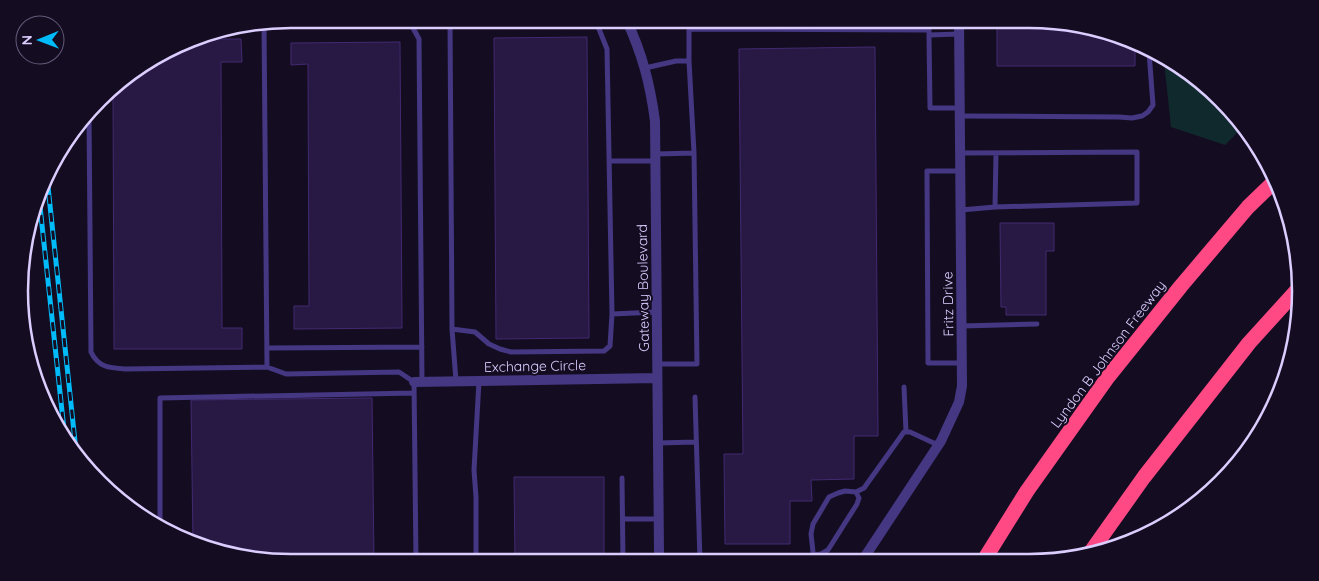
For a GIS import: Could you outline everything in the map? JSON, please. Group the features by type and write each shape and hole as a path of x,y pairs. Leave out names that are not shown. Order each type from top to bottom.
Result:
{"highway":[{"name":"Lyndon B Johnson Freeway","path":"988,554 1027,491 1108,378 1181,286 1248,207 1269,186"},
{"path":"1095,545 1144,477 1249,343 1292,296"},
{"path":"981,554 1027,491"}],"street":[{"name":"Gateway Boulevard","path":"630,28 645,68 655,121 660,554"},
{"name":"Fritz Drive","path":"866,554 938,445 959,402 962,386 959,28"},
{"name":"Exchange Circle","path":"418,382 657,378"}],"lane":[{"path":"413,28 419,39 422,347 418,382 414,393 416,554"},
{"path":"450,28 452,329 456,382"},
{"path":"452,329 475,332 489,344 511,352 604,351 610,346 612,314 607,49 599,28"},
{"path":"261,29 267,367"},
{"path":"657,364 697,364 694,153 689,29 929,30 930,108 960,112 1119,116 1132,118 1142,116 1148,112 1152,105 1149,57"},
{"path":"929,35 959,34"},
{"path":"645,68 676,61 689,61"},
{"path":"89,122 91,352 94,359 101,365 124,369 267,367 286,374 399,372 418,382"},
{"path":"996,152 996,207"},
{"path":"960,153 1137,152 1137,203 996,207 961,210"},
{"path":"609,161 694,153"},
{"path":"960,171 928,171 928,363 962,363"},
{"path":"612,314 656,312"},
{"path":"962,326 1037,324"},
{"path":"267,348 422,347"},
{"path":"476,554 474,470 479,381"},
{"path":"904,387 906,432"},
{"path":"160,519 160,398 414,393"},
{"path":"695,397 700,554"},
{"path":"813,554 813,524 829,498 845,491 856,492 864,488 904,432 910,432 938,445"},
{"path":"658,443 696,442"},
{"path":"622,478 623,554"},
{"path":"821,554 828,550 857,504 859,498 856,492"},
{"path":"623,519 659,519"}],"green space":[{"path":"1164,66 1202,93 1238,132 1225,145 1171,127"}],"building":[{"path":"997,28 1063,30 1097,36 1135,51 1135,66 997,66"},
{"path":"587,37 589,338 496,339 494,38"},
{"path":"212,39 241,39 242,62 221,62 222,328 242,328 242,349 114,349 113,97 144,72 174,55"},
{"path":"400,42 402,328 294,329 294,306 309,306 308,64 291,65 291,43"},
{"path":"875,47 878,436 854,436 854,479 811,480 812,501 790,501 790,544 725,544 724,454 743,454 739,49"},
{"path":"1000,223 1054,223 1054,251 1046,251 1046,315 1006,315 1006,307 1001,307"},
{"path":"372,398 374,554 273,553 222,545 193,534 191,400"},
{"path":"514,477 604,477 604,554 515,554"}],"railway":[{"path":"48,189 75,441"},
{"path":"40,208 63,422"}]}
